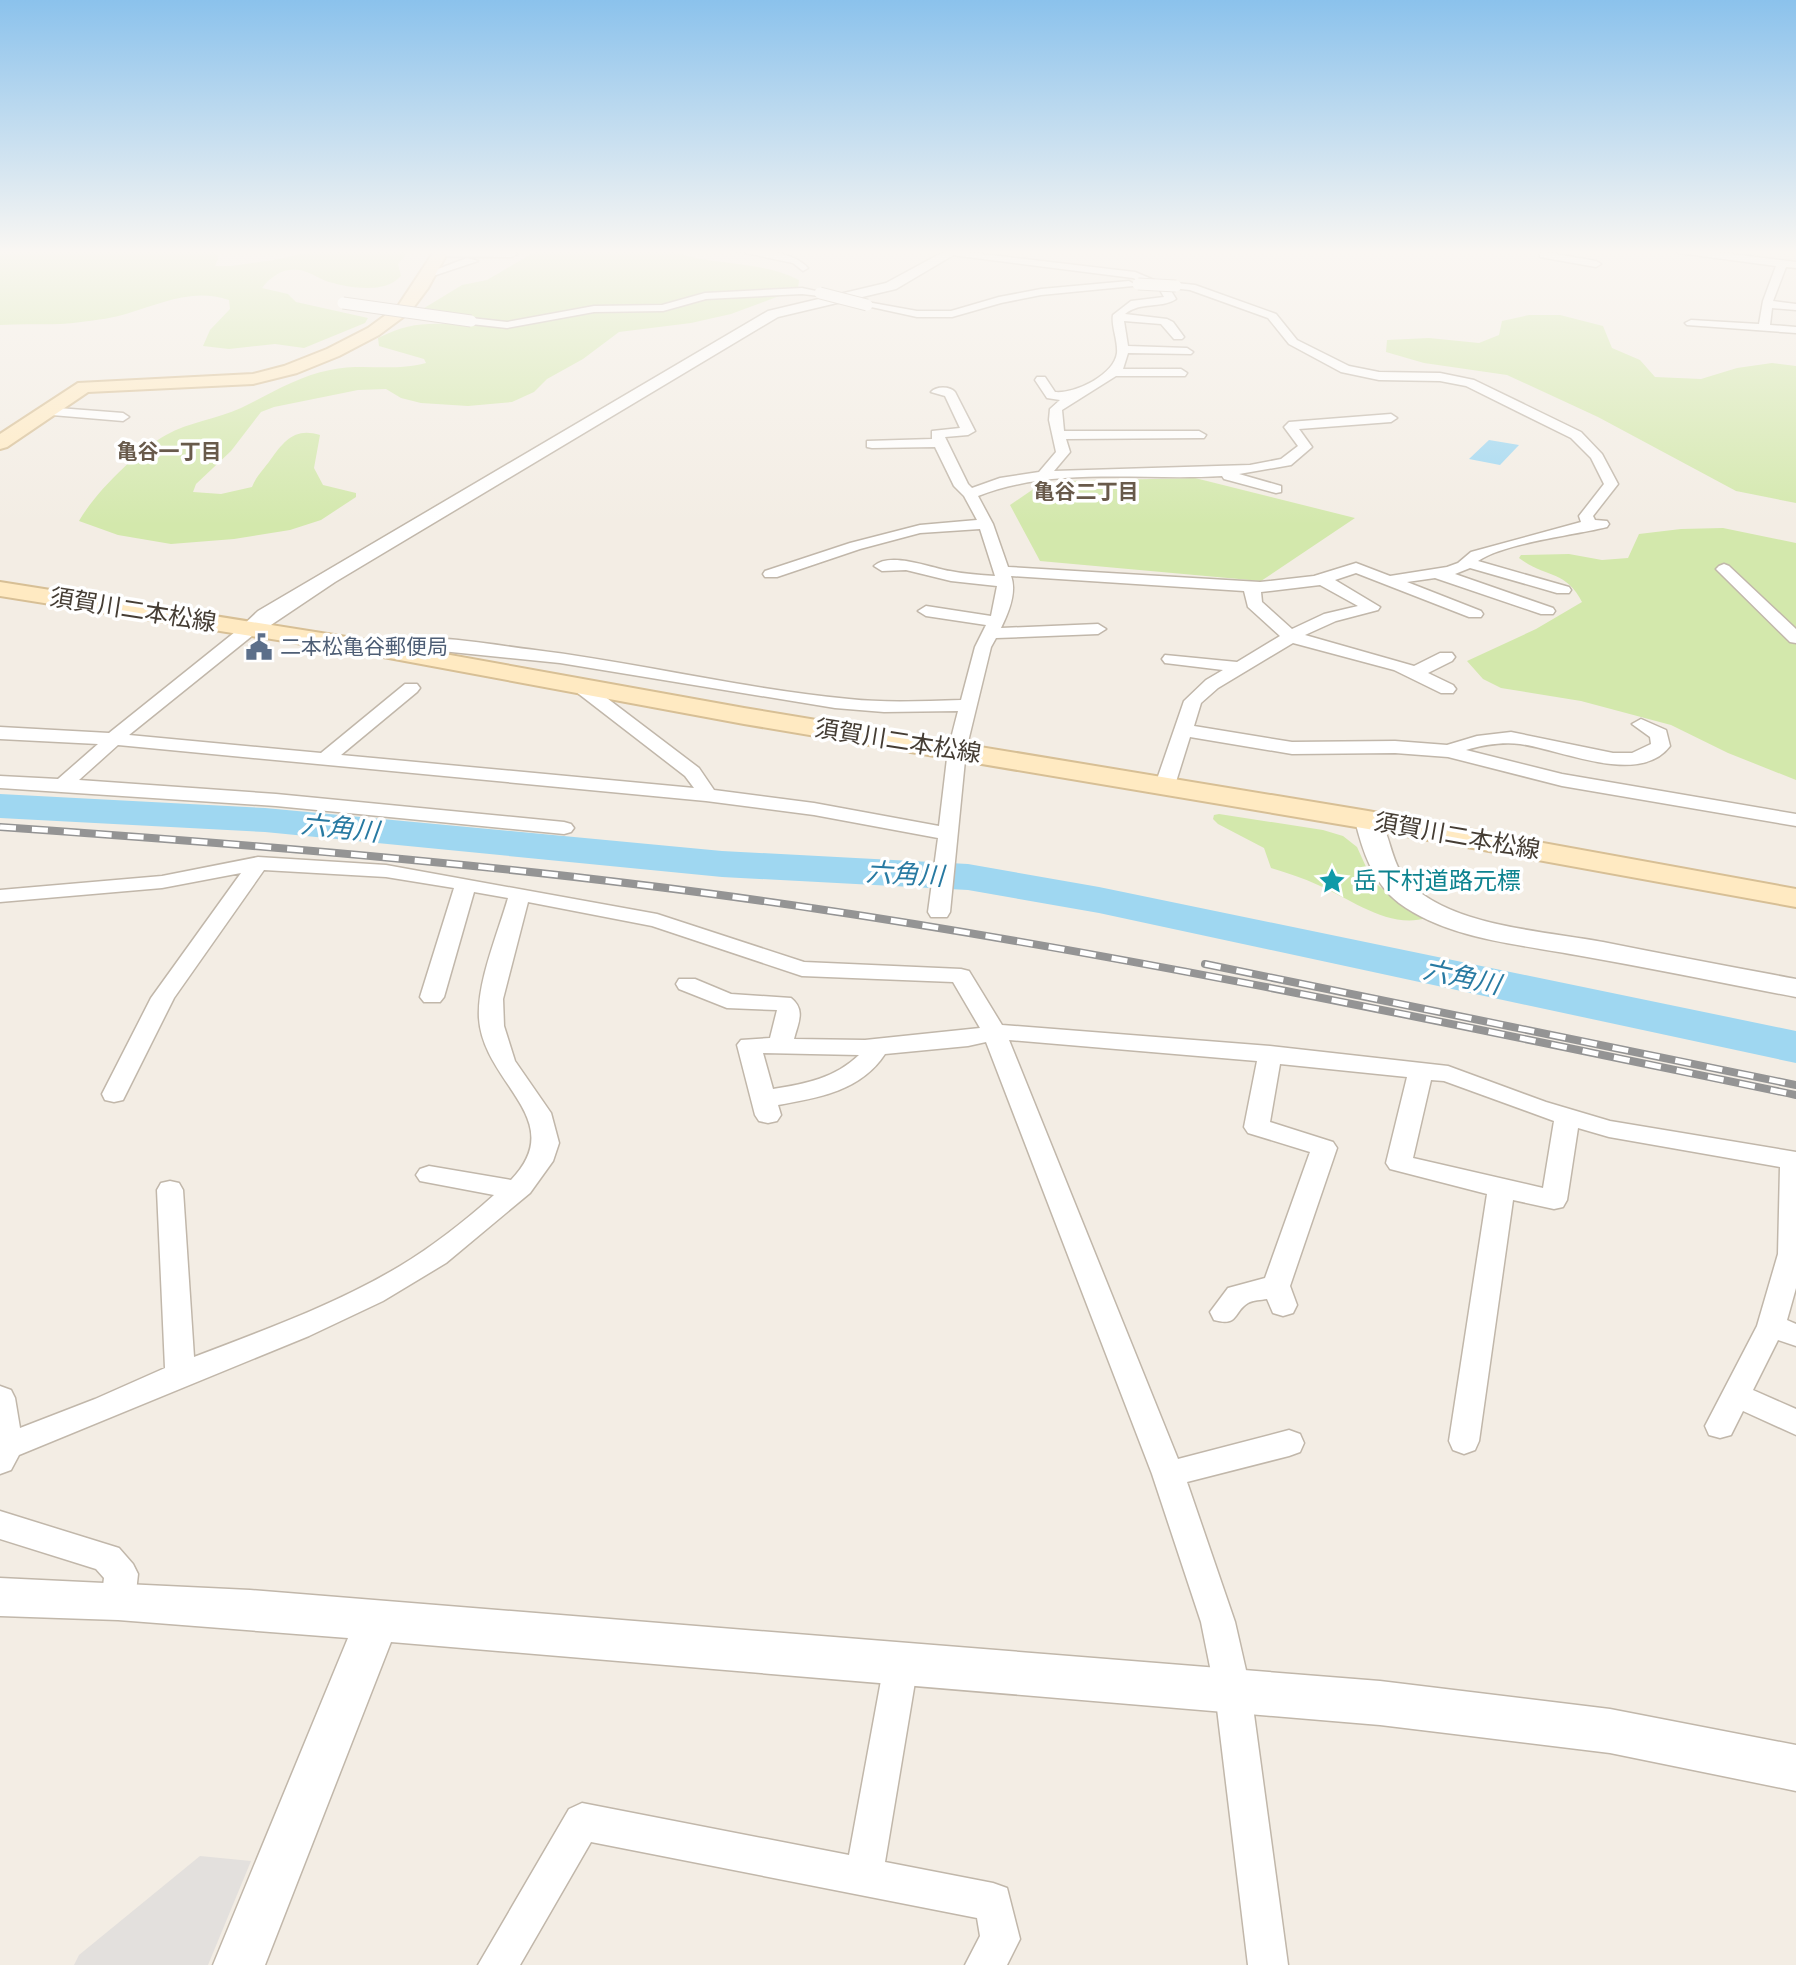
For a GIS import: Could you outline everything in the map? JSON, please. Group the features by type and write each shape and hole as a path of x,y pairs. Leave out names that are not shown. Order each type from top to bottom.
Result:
{"main road":[{"path":"0,443 79,389 91,385 244,380 291,370 350,342"},
{"name":"須賀川二本松線","path":"0,589 379,649 581,687 1368,820 1796,898"}],"street":[{"path":"63,785 113,739 266,616 725,342"},
{"path":"1045,474 1063,452 1055,420 1056,409 1113,372 1121,363 1122,342"},
{"path":"1293,342 1345,369 1371,376 1440,377 1470,383 1576,435 1603,464 1611,484 1586,516 1596,525 1491,550 1476,555 1468,563 1435,573 1386,581"},
{"path":"1123,349 1187,352"},
{"path":"1113,372 1181,373"},
{"path":"1041,380 1051,395 1073,398"},
{"path":"937,393 949,392 968,431 937,434 939,443 960,478 961,486 970,494 986,524 1004,577 1001,612 983,647 957,750 947,858 940,883 939,912"},
{"path":"45,411 123,417"},
{"path":"970,494 1002,481 1045,474 1084,476 1261,468 1296,458 1305,447 1291,427 1294,425 1391,418"},
{"path":"1060,435 1199,435"},
{"path":"872,444 939,443"},
{"path":"1211,471 1276,489"},
{"path":"771,574 855,545 920,529 986,524"},
{"path":"1468,563 1563,590"},
{"path":"883,566 906,565 951,576 1252,587 1322,579 1356,568 1475,614"},
{"path":"1724,569 1796,638"},
{"path":"1435,573 1548,611"},
{"path":"1165,785 1193,701 1212,684 1291,636 1330,617 1372,607 1322,579"},
{"path":"1252,587 1254,604 1291,636 1415,673 1447,689"},
{"path":"926,611 993,627 1098,629"},
{"path":"379,649 395,644 420,644 510,651 839,704 967,705"},
{"path":"1415,673 1446,657"},
{"path":"1171,659 1240,667"},
{"path":"581,687 692,772 702,784 706,795"},
{"path":"326,759 411,688"},
{"path":"1448,751 1459,746 1515,737 1599,756 1634,758 1661,746 1658,734 1641,724"},
{"path":"1183,730 1292,748 1395,747 1448,751 1562,780 1796,820"},
{"path":"0,733 113,739 706,795 814,809 948,834"},
{"path":"0,782 276,800 564,828"},
{"path":"1368,820 1384,868 1399,887 1419,904 1449,917 1548,940 1796,988"},
{"path":"114,1094 163,998 258,863"},
{"path":"0,896 162,882 258,863 386,871 657,920 802,969 961,976 994,1032 1168,1475 1218,1622 1233,1692 1268,1965"},
{"path":"432,998 466,884"},
{"path":"0,1398 4,1454 180,1373 281,1335 396,1282 474,1227 516,1190 539,1160 546,1144 544,1131 526,1091 507,1068 489,1016 491,999 520,894"},
{"path":"687,984 727,1001 783,1003 788,1007 789,1013 780,1045"},
{"path":"878,1046 872,1059 845,1079 766,1107 750,1045 878,1046 968,1040 994,1032 1270,1054 1421,1070 1467,1079 1567,1118 1609,1129 1794,1160 1792,1254 1783,1331 1736,1395 1720,1426"},
{"path":"1224,1312 1238,1295 1279,1295 1324,1149 1257,1126 1270,1054"},
{"path":"1421,1070 1399,1163 1554,1199 1567,1118"},
{"path":"429,1175 516,1190"},
{"path":"1464,1441 1501,1188"},
{"path":"170,1190 180,1373"},
{"path":"1736,1395 1796,1423"},
{"path":"1168,1475 1289,1443"},
{"path":"0,1525 73,1545 107,1558 121,1574 118,1601"},
{"path":"0,1597 118,1601 1380,1703 1557,1724 1796,1768"},
{"path":"239,1965 377,1621"},
{"path":"864,1875 901,1664"},
{"path":"498,1965 582,1822 993,1902 1000,1939 985,1965"}],"green space":[{"path":"205,342 319,342 304,348 275,344 229,349 203,346"},
{"path":"378,342 606,342 583,359 547,379 534,392 512,402 468,406 421,403 401,398 386,389 358,390 274,407 261,412 231,451 196,484 193,492 221,494 252,487 286,441 297,434 311,433 320,435 314,468 323,485 356,493 356,497 321,520 290,530 234,539 171,544 118,535 79,521 95,498 130,462 155,442 175,431 232,412 295,381 318,373 342,368 401,367 426,363 424,359 379,346"},
{"path":"1387,342 1609,342 1612,348 1640,360 1655,377 1701,379 1737,368 1772,363 1796,366 1796,503 1736,491 1598,417 1507,375 1424,363 1386,352"},
{"path":"1195,478 1355,518 1261,581 1040,561 1010,505 1032,490 1068,481"},
{"path":"1723,528 1796,543 1796,780 1728,753 1671,725 1581,701 1501,688 1483,679 1467,661 1536,629 1582,602 1569,584 1519,558 1521,555 1569,554 1602,560 1628,558 1639,534"},
{"path":"1214,815 1323,830 1343,836 1357,847 1372,880 1400,904 1427,918 1398,920 1385,916 1312,882 1271,868 1264,848 1218,824 1213,819"}],"shaded area":[{"path":"200,1856 251,1861 208,1965 74,1965 79,1955"}],"water":[{"path":"1489,440 1519,445 1500,465 1469,459"}],"waterway":[{"name":"六角川","path":"0,806 265,820 722,864 968,877 1099,900 1796,1047"}],"railway":[{"path":"0,827 205,842 512,870 818,909 1186,972 1796,1095"},
{"path":"1205,964 1796,1085"}],"place":[{"name":"二本松亀谷郵便局","path":"259,647"},
{"name":"岳下村道路元標","path":"1332,881"}],"district":[{"name":"亀谷一丁目","path":"169,452"},
{"name":"亀谷二丁目","path":"1086,492"}]}
